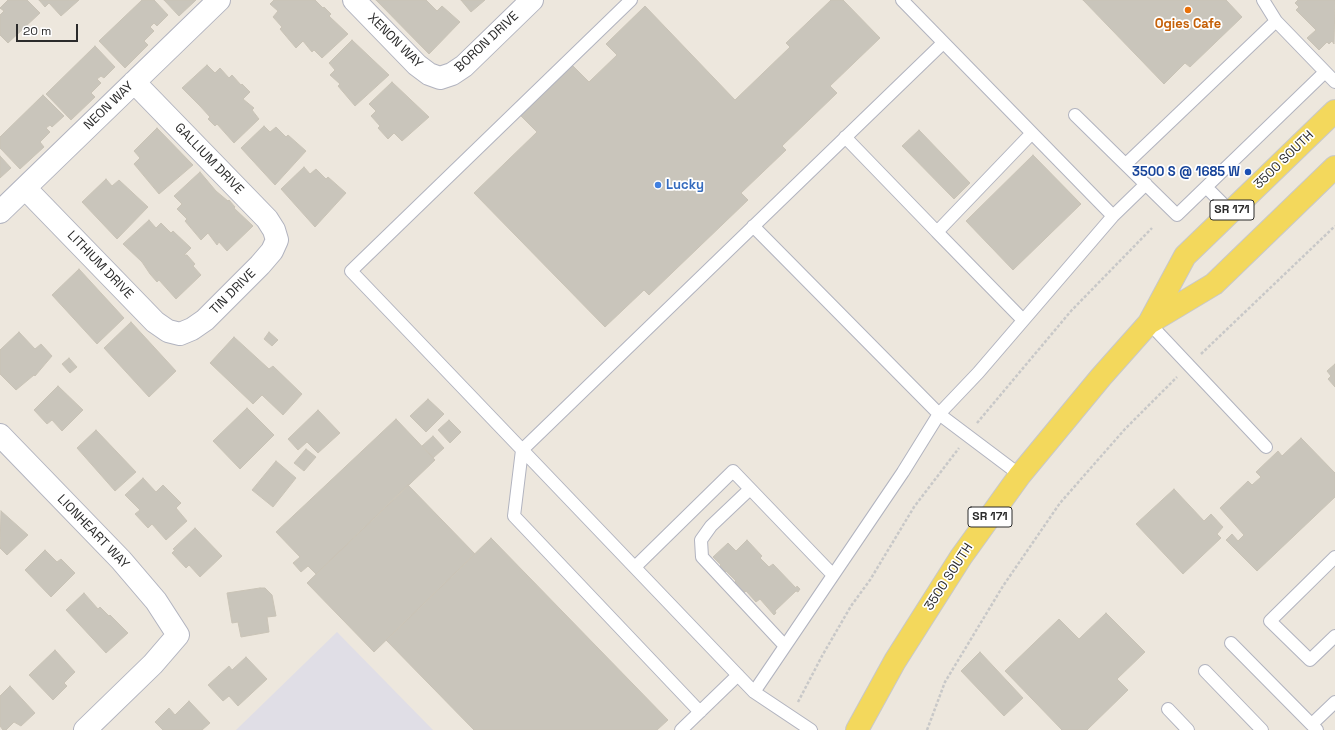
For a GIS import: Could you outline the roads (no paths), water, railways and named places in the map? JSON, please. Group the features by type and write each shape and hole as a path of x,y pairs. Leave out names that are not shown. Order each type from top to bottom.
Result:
{"main road":[{"name":"3500 SOUTH","path":"857,730 895,661 961,557 1020,475 1101,377 1149,323 1185,256 1335,111"},
{"name":"3500 SOUTH","path":"1149,323 1214,284 1335,167"}],"street":[{"name":"NEON WAY","path":"0,212 219,0"},
{"name":"XENON WAY","path":"354,0 417,65 429,74 440,78"},
{"name":"BORON DRIVE","path":"440,78 452,74 464,66 532,0"},
{"name":"GALLIUM DRIVE","path":"134,82 267,220 274,230 277,240"},
{"name":"LITHIUM DRIVE","path":"25,188 155,322 168,331 180,334"},
{"name":"TIN DRIVE","path":"180,334 192,329 205,320 260,265 272,251 277,240"},
{"name":"LIONHEART WAY","path":"0,435 121,560 156,601 178,635 153,664 85,730"}],"lane":[{"path":"631,0 351,272 754,692 811,730"},
{"path":"902,0 1113,216"},
{"path":"1263,0 1276,21 1335,82"},
{"path":"1126,164 1276,21"},
{"path":"700,712 514,516 522,450 943,43"},
{"path":"1075,115 1177,215 1325,72"},
{"path":"936,232 1032,133"},
{"path":"845,137 1023,320"},
{"path":"754,692 903,472 939,414 1113,216 1146,184"},
{"path":"1206,187 1230,212"},
{"path":"753,226 939,414 1020,475"},
{"path":"1149,323 1266,447"},
{"path":"635,567 733,471 833,575"},
{"path":"750,489 711,526 701,540 702,557 785,646"},
{"path":"1335,557 1270,621 1310,660 1335,636"},
{"path":"1231,643 1314,727 1335,702"},
{"path":"1205,671 1262,730"},
{"path":"681,730 738,675"},
{"path":"1168,709 1188,730"}],"place":[{"name":"Ogies Cafe","path":"1188,10"},
{"name":"3500 S @ 1685 W","path":"1248,172"},
{"name":"Lucky","path":"658,185"}]}
